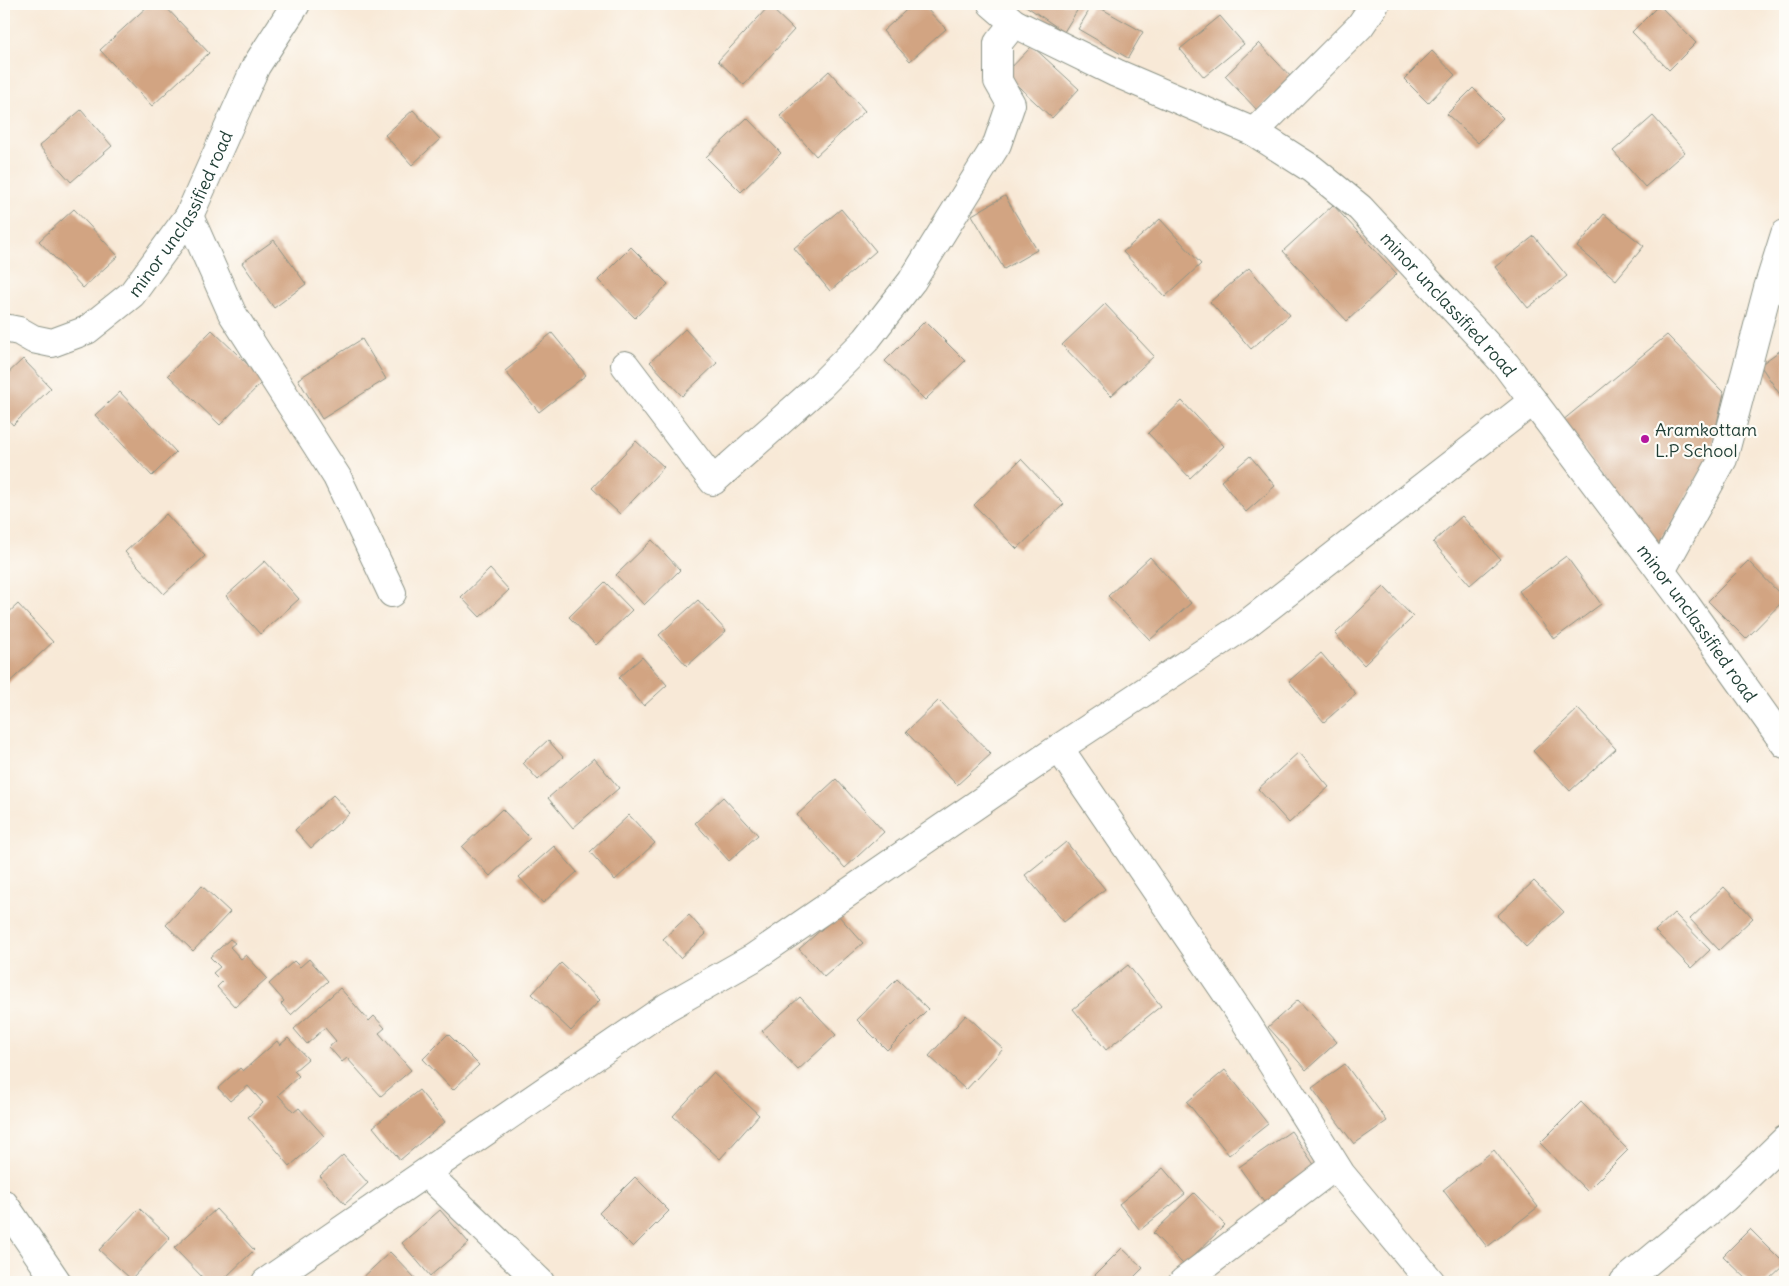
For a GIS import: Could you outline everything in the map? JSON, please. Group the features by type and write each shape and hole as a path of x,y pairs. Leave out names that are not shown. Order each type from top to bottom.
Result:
{"street":[{"name":"minor unclassified road","path":"4,328 19,331 33,339 52,343 87,330 132,294 188,216 256,66 296,4"},
{"name":"minor unclassified road","path":"992,4 1014,23 1116,73 1254,132 1312,169 1360,208 1506,365 1661,572 1785,744"},
{"path":"1254,132 1360,26 1375,4"},
{"path":"625,365 713,480 828,379 866,340 912,281 998,144 1011,104 998,81 998,42 1014,23"},
{"path":"188,216 232,313 337,477 392,593"},
{"path":"1661,572 1723,459 1768,288 1785,234"},
{"path":"266,1282 667,1007 753,958 1059,748 1244,626 1533,401"},
{"path":"1059,748 1244,1019 1335,1166 1431,1282"},
{"path":"1624,1282 1725,1198 1785,1140"},
{"path":"1183,1282 1335,1166"},
{"path":"426,1173 540,1282"},
{"path":"4,1204 57,1282"}],"building":[{"path":"150,4 163,4 209,53 152,106 100,50"},
{"path":"913,4 922,4 946,29 910,61 883,31"},
{"path":"1023,4 1081,4 1064,32"},
{"path":"1093,4 1143,32 1128,58 1078,29"},
{"path":"1659,5 1696,43 1669,70 1632,32"},
{"path":"769,6 794,30 744,85 718,61"},
{"path":"1220,16 1244,44 1204,77 1180,49"},
{"path":"1259,43 1292,78 1257,110 1225,76"},
{"path":"1032,46 1079,89 1052,118 1005,74"},
{"path":"1432,51 1455,75 1428,103 1404,79"},
{"path":"829,71 865,111 816,156 780,116"},
{"path":"1473,88 1503,118 1478,143 1447,114"},
{"path":"81,110 112,146 71,182 39,146"},
{"path":"413,110 440,139 412,165 385,135"},
{"path":"1653,116 1685,152 1645,187 1613,151"},
{"path":"747,118 781,153 741,192 706,157"},
{"path":"1005,196 1037,250 1004,269 972,215"},
{"path":"1333,205 1397,274 1347,321 1283,251"},
{"path":"74,209 118,256 83,288 39,241"},
{"path":"841,209 876,251 830,291 794,248"},
{"path":"1604,214 1644,246 1616,280 1577,247"},
{"path":"1160,219 1201,264 1165,297 1123,252"},
{"path":"1534,236 1567,276 1528,308 1495,267"},
{"path":"274,240 306,284 274,308 242,263"},
{"path":"631,247 668,284 635,318 598,280"},
{"path":"1249,268 1290,315 1251,349 1210,302"},
{"path":"1105,304 1154,356 1111,396 1062,345"},
{"path":"925,321 965,361 925,400 885,361"},
{"path":"685,329 717,363 682,396 650,362"},
{"path":"212,330 264,380 220,425 168,375"},
{"path":"552,333 586,375 539,412 505,371"},
{"name":"Aramkottam L.P School","path":"1667,335 1724,393 1709,458 1657,547 1562,421"},
{"path":"362,339 386,379 322,419 298,379"},
{"path":"1785,347 1785,402 1760,365"},
{"path":"23,359 51,388 13,425 4,415 4,377"},
{"path":"120,392 176,452 152,476 95,415"},
{"path":"1182,401 1224,446 1190,478 1148,433"},
{"path":"636,441 664,467 620,514 592,488"},
{"path":"1250,456 1275,486 1246,512 1221,481"},
{"path":"1021,459 1064,504 1017,549 974,505"},
{"path":"166,514 205,556 164,594 125,552"},
{"path":"1462,516 1500,559 1470,585 1433,542"},
{"path":"652,540 680,570 644,605 616,575"},
{"path":"1566,556 1601,604 1554,639 1519,591"},
{"path":"1150,557 1191,603 1150,640 1108,596"},
{"path":"265,561 299,599 260,634 226,596"},
{"path":"1748,561 1785,599 1746,639 1708,601"},
{"path":"490,569 509,590 480,617 461,597"},
{"path":"605,582 632,610 596,645 569,617"},
{"path":"1384,587 1413,617 1364,665 1335,634"},
{"path":"698,600 726,631 687,666 659,635"},
{"path":"18,604 53,642 4,687 4,617"},
{"path":"1321,653 1356,694 1324,722 1289,681"},
{"path":"642,657 667,685 644,706 619,678"},
{"path":"939,700 991,754 957,785 906,732"},
{"path":"1578,709 1616,749 1570,791 1533,751"},
{"path":"548,740 563,757 538,780 523,763"},
{"path":"1299,752 1329,787 1289,823 1258,789"},
{"path":"594,758 619,788 573,828 548,798"},
{"path":"836,779 884,832 845,868 797,815"},
{"path":"333,795 350,813 311,848 295,830"},
{"path":"723,797 758,835 729,861 695,823"},
{"path":"502,809 530,838 490,876 462,847"},
{"path":"629,815 655,843 615,880 590,852"},
{"path":"1066,842 1105,889 1064,922 1025,875"},
{"path":"554,846 577,872 543,903 519,877"},
{"path":"1534,881 1564,912 1526,947 1497,916"},
{"path":"202,886 230,912 193,951 166,925"},
{"path":"1724,887 1753,918 1719,950 1690,919"},
{"path":"1674,913 1710,950 1691,968 1655,931"},
{"path":"689,915 706,934 680,958 663,939"},
{"path":"838,915 863,943 824,977 799,949"},
{"path":"230,939 235,943 230,947 241,959 246,955 267,978 235,1007 217,987 222,982 213,973 220,967 210,957"},
{"path":"309,959 328,981 291,1015 281,1004 284,1001 269,984 294,961 300,967"},
{"path":"561,963 600,1000 571,1031 532,994"},
{"path":"1128,965 1161,1006 1106,1050 1073,1009"},
{"path":"897,979 928,1009 887,1050 857,1020"},
{"path":"340,988 369,1021 374,1016 385,1028 379,1033 411,1070 381,1096 347,1058 342,1062 329,1047 336,1041 325,1028 307,1044 294,1029"},
{"path":"800,997 836,1035 798,1070 762,1031"},
{"path":"1298,1000 1337,1042 1306,1070 1268,1027"},
{"path":"966,1015 1003,1049 966,1090 929,1056"},
{"path":"448,1034 479,1065 453,1090 423,1059"},
{"path":"288,1038 308,1059 294,1071 299,1076 278,1095 294,1112 299,1108 324,1136 290,1166 248,1117 263,1103 248,1086 230,1101 218,1088 240,1068 243,1071 277,1041 280,1045"},
{"path":"1345,1064 1387,1121 1354,1144 1312,1088"},
{"path":"1225,1070 1268,1124 1229,1155 1187,1102"},
{"path":"713,1073 759,1115 720,1159 673,1116"},
{"path":"419,1090 445,1122 400,1160 373,1127"},
{"path":"1581,1102 1628,1150 1587,1191 1540,1143"},
{"path":"1291,1131 1317,1169 1266,1205 1239,1167"},
{"path":"1494,1150 1538,1207 1487,1247 1443,1190"},
{"path":"343,1155 368,1183 345,1204 320,1176"},
{"path":"1163,1168 1185,1194 1140,1230 1119,1204"},
{"path":"635,1177 669,1211 633,1247 599,1213"},
{"path":"1194,1193 1225,1225 1184,1265 1153,1233"},
{"path":"139,1208 170,1238 131,1279 99,1250"},
{"path":"216,1209 254,1250 221,1282 207,1282 174,1248"},
{"path":"440,1210 469,1243 430,1276 402,1243"},
{"path":"1750,1229 1785,1264 1766,1282 1750,1282 1723,1256"},
{"path":"1122,1248 1143,1268 1129,1282 1088,1282"},
{"path":"390,1252 419,1282 358,1282"}],"place":[{"name":"Aramkottam L.P School","path":"1645,439"}]}
